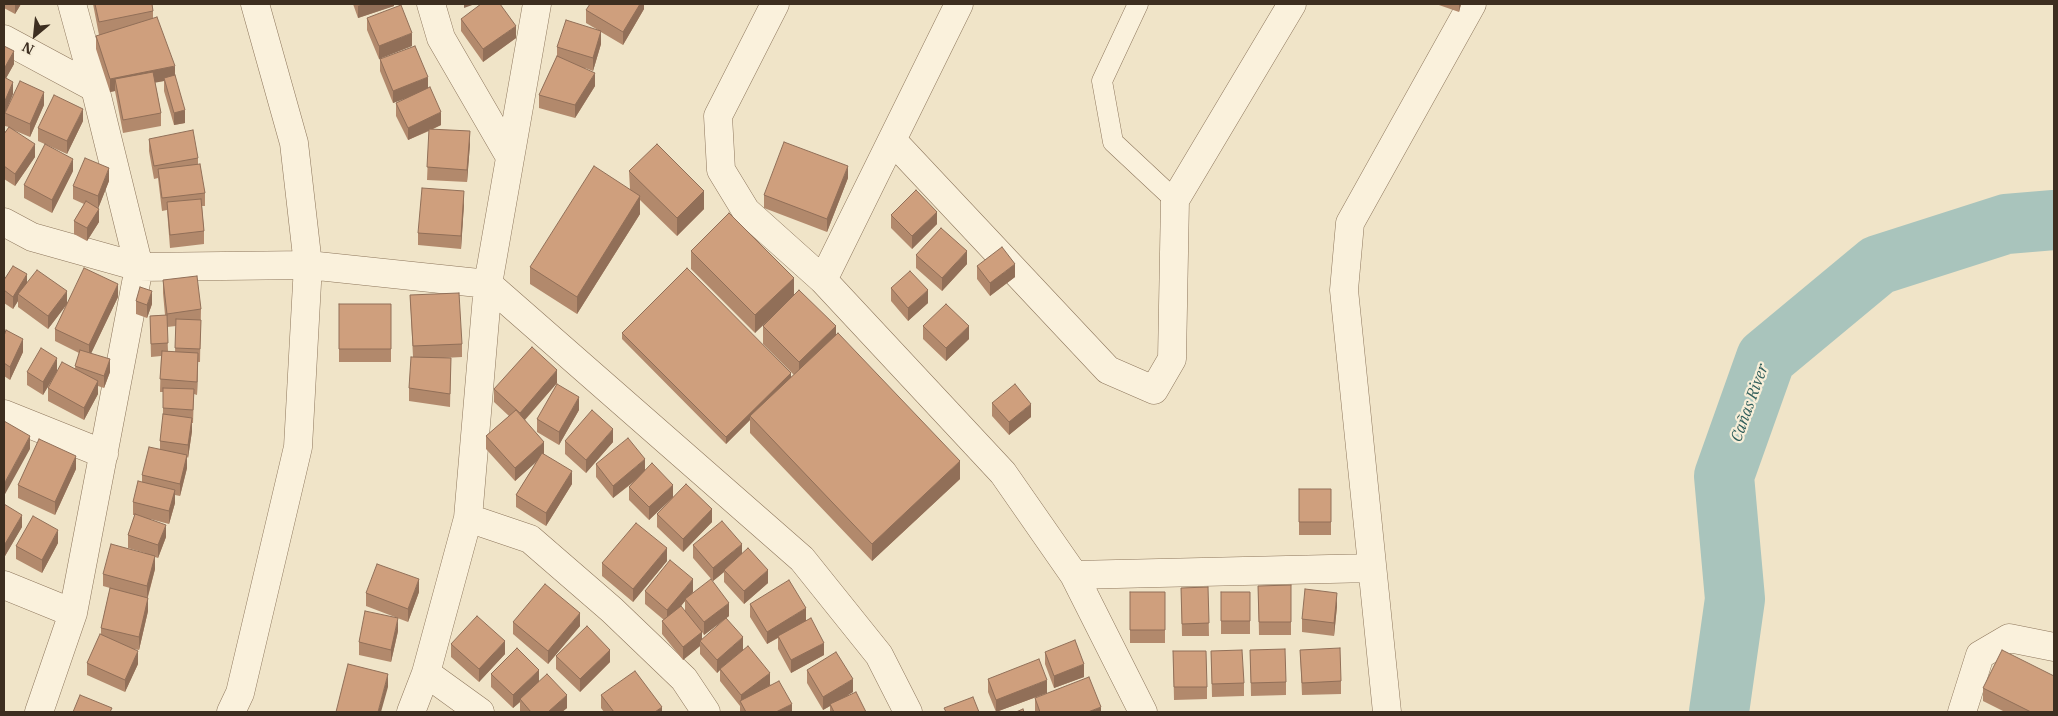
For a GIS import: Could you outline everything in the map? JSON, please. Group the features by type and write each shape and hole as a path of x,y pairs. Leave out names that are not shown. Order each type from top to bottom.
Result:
{"street":[{"path":"38,712 73,613 139,267 95,88 72,4"},
{"path":"231,712 240,693 298,447 308,265 294,143 255,4"},
{"path":"431,4 441,38 510,157"},
{"path":"411,712 426,673 468,518 488,284 537,4"},
{"path":"776,4 718,116 721,170 746,211 823,280 1003,474 1074,575 1143,712"},
{"path":"823,280 959,4"},
{"path":"892,140 1108,370 1154,390 1172,359 1175,200 1292,4"},
{"path":"1387,712 1344,290 1350,223 1472,4"},
{"path":"4,39 95,88"},
{"path":"4,222 32,237 139,267 308,265 488,284 802,559 879,655 908,712"},
{"path":"4,414 104,454"},
{"path":"468,518 530,539 612,610 684,679 706,712"},
{"path":"1074,575 1372,568"},
{"path":"4,585 73,613"},
{"path":"1962,712 1980,655 2009,638 2054,647"},
{"path":"426,673 480,712"}],"lane":[{"path":"1138,4 1102,82 1113,142 1175,200"}],"building":[{"path":"95,4 152,4 153,11 99,22"},
{"path":"481,4 500,4 516,26 483,49 461,19"},
{"path":"590,4 640,4 623,32 586,10"},
{"path":"401,5 412,33 379,46 367,18"},
{"path":"157,17 175,66 110,79 96,36"},
{"path":"566,20 601,31 593,58 557,47"},
{"path":"4,46 14,51 4,69"},
{"path":"415,46 428,77 393,91 380,59"},
{"path":"557,56 595,73 575,105 539,95"},
{"path":"153,72 161,113 123,120 115,79"},
{"path":"175,75 185,110 174,113 164,78"},
{"path":"4,77 13,82 4,103"},
{"path":"20,81 44,92 30,124 5,113"},
{"path":"430,87 441,112 408,128 396,103"},
{"path":"54,95 83,109 67,141 38,128"},
{"path":"9,127 35,144 15,174 4,166 4,134"},
{"path":"429,129 470,131 467,170 427,167"},
{"path":"193,130 198,158 154,166 149,139"},
{"path":"784,142 848,166 827,219 764,195"},
{"path":"45,144 73,159 52,200 24,185"},
{"path":"657,144 704,191 677,218 629,171"},
{"path":"85,158 109,168 98,196 73,186"},
{"path":"200,164 205,193 162,198 158,169"},
{"path":"594,166 640,196 577,297 530,267"},
{"path":"422,188 464,191 461,236 418,233"},
{"path":"916,190 937,212 912,236 891,215"},
{"path":"201,199 204,231 170,235 167,202"},
{"path":"86,201 99,209 87,228 74,221"},
{"path":"729,213 794,278 755,315 691,251"},
{"path":"941,228 967,251 942,278 916,255"},
{"path":"1002,247 1015,264 990,283 977,266"},
{"path":"13,266 27,274 13,297 4,290 4,280"},
{"path":"84,268 118,284 89,345 55,329"},
{"path":"687,268 791,373 726,437 622,333"},
{"path":"37,270 67,291 48,316 18,294"},
{"path":"910,271 928,290 908,308 891,288"},
{"path":"197,276 201,309 167,314 163,280"},
{"path":"140,287 152,291 147,305 136,301"},
{"path":"799,290 836,326 799,362 763,326"},
{"path":"459,293 462,344 413,346 410,295"},
{"path":"339,304 391,304 391,349 339,349"},
{"path":"946,304 969,326 946,348 923,326"},
{"path":"167,315 168,343 151,344 150,316"},
{"path":"176,319 201,320 200,349 175,348"},
{"path":"6,330 23,339 10,367 4,363 4,336"},
{"path":"838,333 960,461 872,544 750,416"},
{"path":"532,347 557,370 520,413 494,389"},
{"path":"41,348 57,358 43,382 27,372"},
{"path":"80,350 110,359 104,376 75,366"},
{"path":"162,351 198,353 197,382 160,379"},
{"path":"411,357 451,358 450,394 409,388"},
{"path":"62,362 98,381 84,408 48,388"},
{"path":"557,384 579,397 559,432 537,419"},
{"path":"1015,384 1031,404 1009,422 992,403"},
{"path":"163,388 194,389 193,410 163,408"},
{"path":"516,410 544,442 515,468 486,436"},
{"path":"592,410 613,429 586,460 565,441"},
{"path":"163,414 192,418 188,445 160,441"},
{"path":"4,421 30,436 4,484"},
{"path":"628,438 645,459 613,486 596,464"},
{"path":"39,439 76,456 55,502 18,485"},
{"path":"149,447 187,455 180,484 142,475"},
{"path":"542,453 572,471 546,513 516,495"},
{"path":"652,463 673,485 649,507 629,487"},
{"path":"138,481 175,490 169,511 133,502"},
{"path":"686,484 712,509 683,539 657,514"},
{"path":"1299,489 1331,489 1331,522 1299,522"},
{"path":"4,504 22,515 5,544 4,543"},
{"path":"135,514 166,525 158,545 128,535"},
{"path":"33,516 58,530 42,560 16,546"},
{"path":"722,521 742,544 713,568 693,545"},
{"path":"636,523 667,548 633,589 602,563"},
{"path":"111,544 155,556 147,586 103,574"},
{"path":"748,548 768,570 744,591 724,570"},
{"path":"670,560 693,579 667,610 645,591"},
{"path":"377,564 419,579 408,609 366,593"},
{"path":"711,579 729,603 704,622 685,599"},
{"path":"789,580 806,608 767,632 750,604"},
{"path":"545,584 580,613 548,651 513,622"},
{"path":"1291,585 1291,622 1259,622 1258,586"},
{"path":"1208,587 1209,623 1182,624 1181,588"},
{"path":"110,588 148,598 139,637 101,628"},
{"path":"1305,589 1337,593 1334,623 1302,619"},
{"path":"1130,592 1165,592 1165,630 1130,630"},
{"path":"1221,592 1250,592 1250,621 1221,621"},
{"path":"681,606 702,632 683,647 662,621"},
{"path":"365,611 398,618 391,650 359,642"},
{"path":"477,616 505,641 479,669 451,644"},
{"path":"726,618 743,637 717,660 700,641"},
{"path":"811,618 824,643 791,660 778,636"},
{"path":"587,626 610,650 580,679 556,656"},
{"path":"100,634 138,651 125,680 87,663"},
{"path":"1075,640 1084,664 1054,676 1045,652"},
{"path":"748,646 770,673 741,695 720,669"},
{"path":"517,648 539,670 513,695 491,674"},
{"path":"1340,648 1341,681 1302,683 1300,650"},
{"path":"1285,649 1286,682 1251,683 1250,650"},
{"path":"1242,650 1244,683 1212,684 1211,651"},
{"path":"2002,650 2054,676 2054,712 2031,712 1983,688"},
{"path":"1173,651 1206,651 1207,687 1174,687"},
{"path":"836,652 853,679 823,697 807,670"},
{"path":"1039,659 1047,680 996,700 988,679"},
{"path":"348,664 388,674 378,712 336,712"},
{"path":"635,671 662,707 655,712 614,712 601,695"},
{"path":"547,674 567,695 548,712 531,712 520,699"},
{"path":"1089,677 1101,707 1088,712 1040,712 1035,698"},
{"path":"779,681 792,704 776,712 746,712 740,701"},
{"path":"856,692 866,712 834,712 830,704"},
{"path":"80,695 112,708 110,712 73,712"},
{"path":"973,697 979,712 946,712 944,708"}],"waterway":[{"name":"Cañas River","path":"1719,712 1735,599 1724,476 1766,358 1878,265 2006,224 2054,220"}]}
